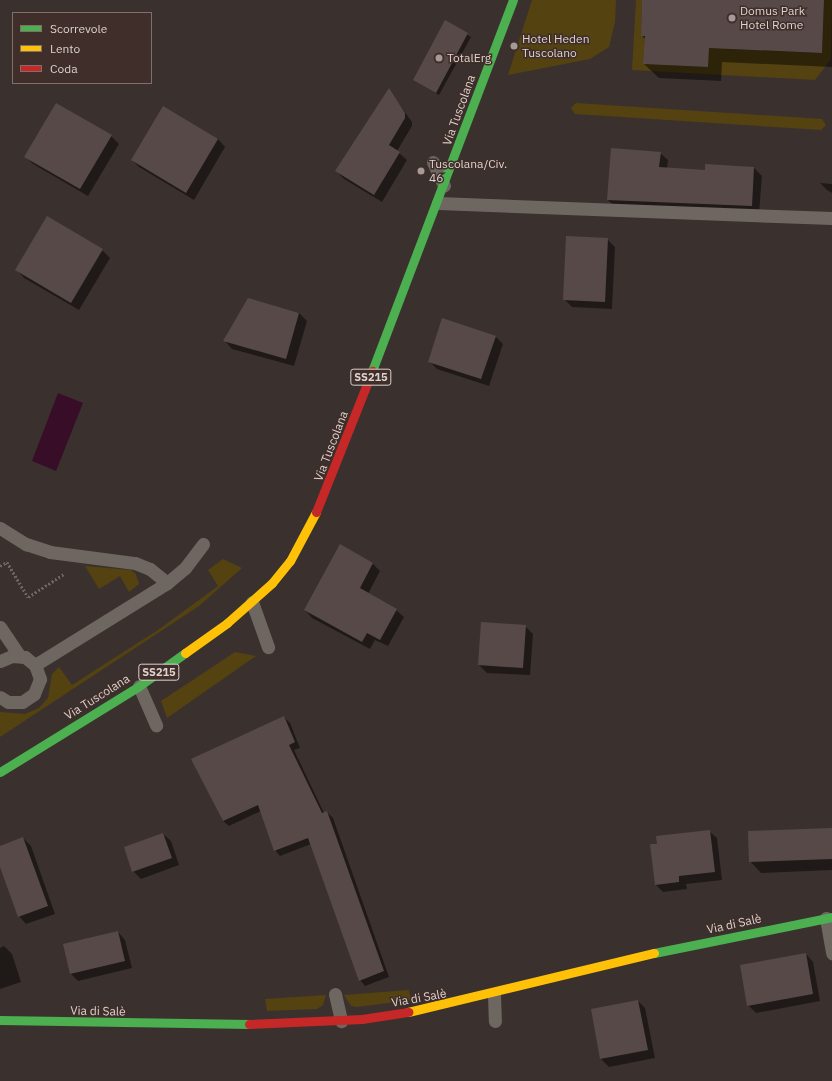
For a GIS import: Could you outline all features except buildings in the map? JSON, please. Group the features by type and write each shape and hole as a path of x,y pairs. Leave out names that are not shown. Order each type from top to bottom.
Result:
{"main road":[{"name":"Via Tuscolana","path":"0,772 139,686 252,602 290,561 321,503 438,203 513,0"},
{"name":"Via di Salè","path":"0,1020 201,1025 341,1021 403,1014 494,995 651,954 829,917"}],"lane":[{"path":"433,162 444,186"},
{"path":"438,203 832,218"},
{"path":"0,528 26,544 64,555 135,563 150,569 167,583"},
{"path":"35,666 167,583 185,568 203,544"},
{"path":"252,602 268,647"},
{"path":"0,627 19,655 35,666 40,680 34,694 29,699 15,703 0,697"},
{"path":"0,661 19,655"},
{"path":"139,686 156,725"},
{"path":"829,917 832,953"},
{"path":"335,994 341,1021"},
{"path":"494,995 495,1021"}],"path":[{"path":"0,566 6,562 28,597 88,558"}],"shaded area":[{"path":"532,0 616,0 615,22 609,47 590,59 508,75"},
{"path":"636,0 642,0 641,36 645,36 644,64 707,67 709,39 725,40 725,49 822,53 824,0 832,0 831,59 815,80 632,70"},
{"path":"576,103 822,119 826,125 821,130 575,114 571,108"},
{"path":"58,393 83,403 56,471 32,461"},
{"path":"223,559 242,568 199,606 0,737 0,712 25,714 39,708 48,698 52,674 59,667 72,685 158,630 218,586 208,570"},
{"path":"85,566 131,570 136,574 139,584 129,592 120,576 99,589"},
{"path":"235,652 256,656 167,718 161,701"},
{"path":"409,990 411,1000 357,1007 351,1006 344,995"},
{"path":"326,995 323,1005 317,1009 267,1011 265,999"}],"traffic: fast":[{"path":"372,371 513,0"},
{"path":"0,772 139,686 185,653"},
{"path":"654,953 832,917"},
{"path":"0,1020 249,1024"}],"traffic: slow":[{"path":"185,653 227,623 272,583 290,561 316,512"},
{"path":"408,1012 654,953"}],"traffic: jam":[{"path":"316,512 372,371"},
{"path":"249,1024 362,1019 408,1012"}],"place":[{"name":"Domus Park Hotel Rome","path":"732,18"},
{"name":"Hotel Heden Tuscolano","path":"514,46"},
{"name":"TotalErg","path":"439,58"},
{"name":"Tuscolana/Civ. 46","path":"421,171"}]}
